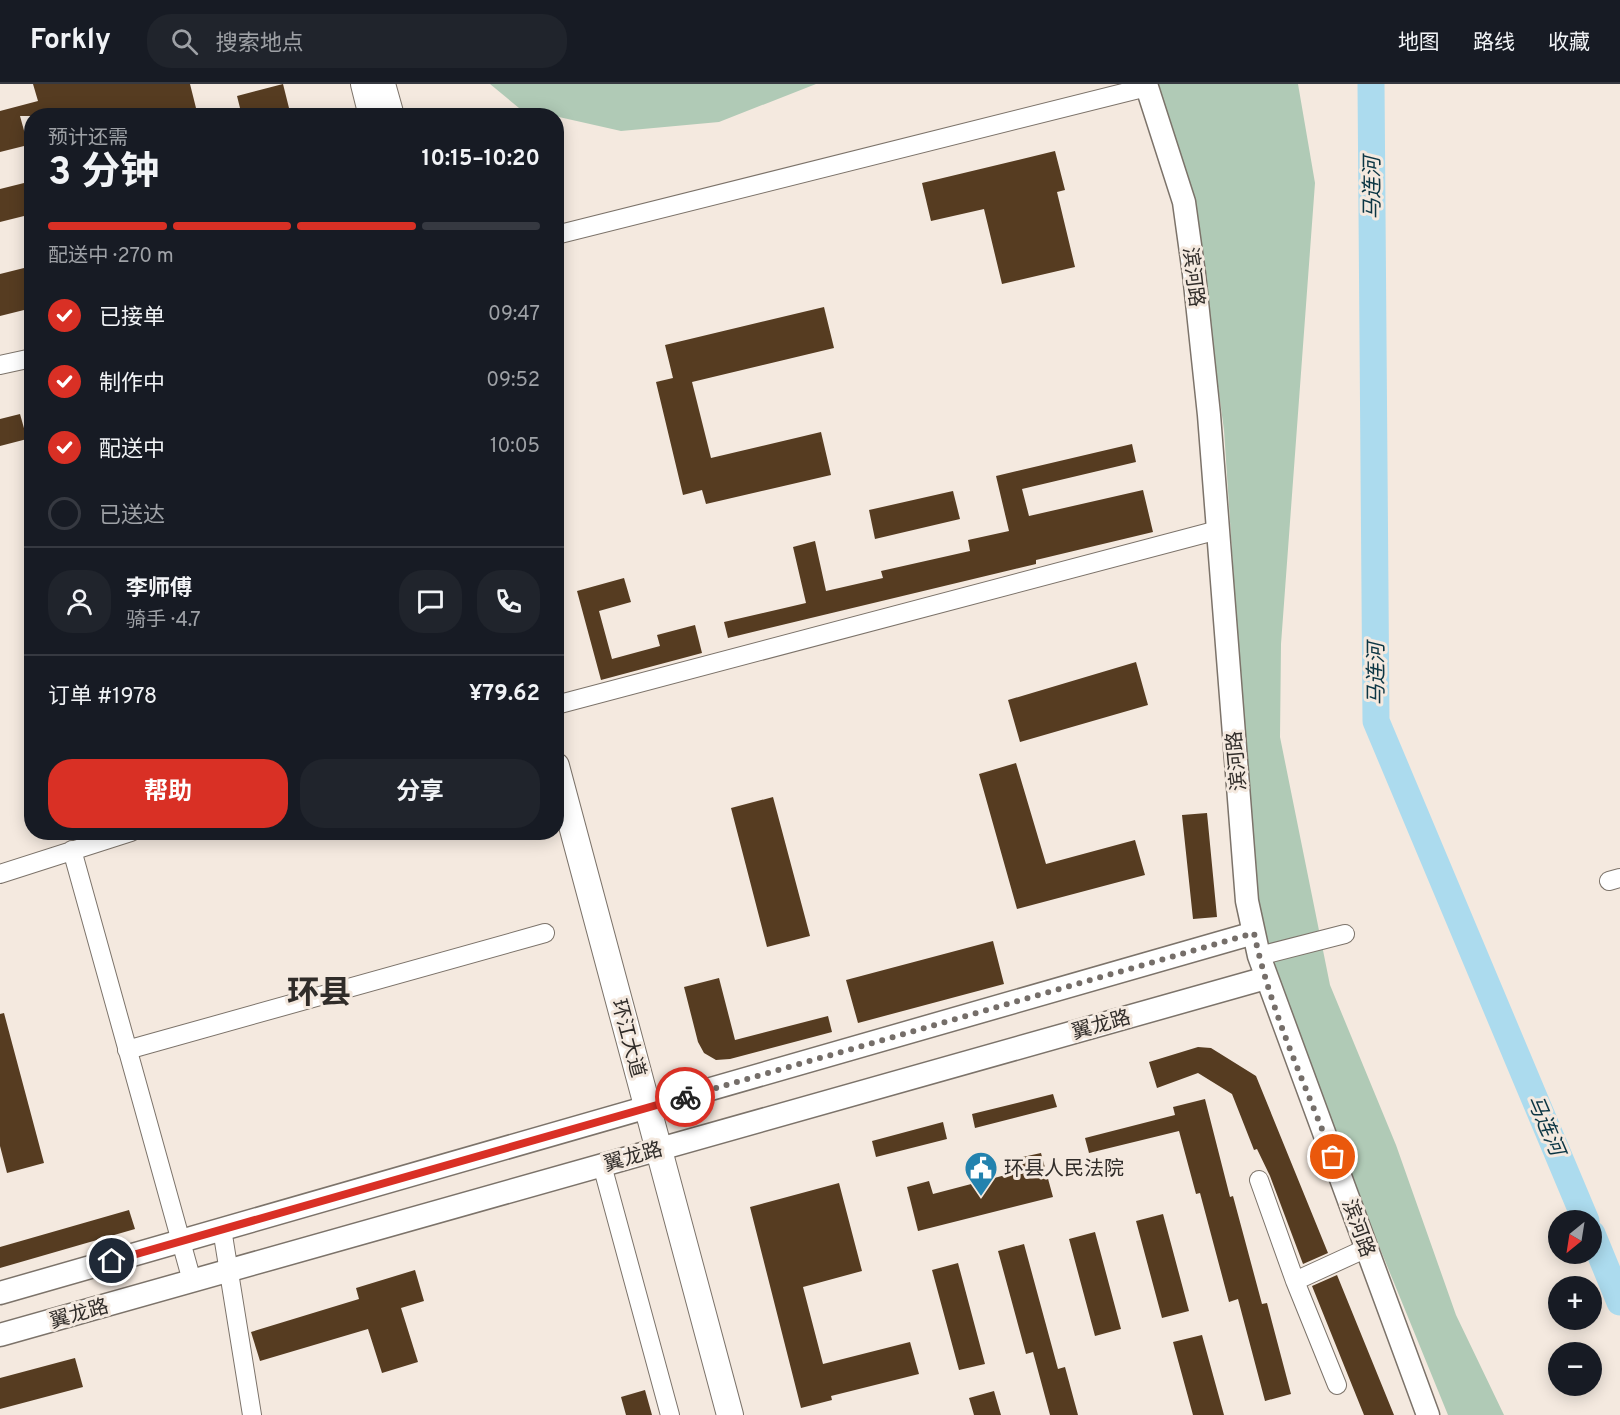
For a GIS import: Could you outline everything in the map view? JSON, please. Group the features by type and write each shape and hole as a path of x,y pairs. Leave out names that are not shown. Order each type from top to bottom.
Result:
{"highway":[{"path":"364,84 370,108"},
{"path":"382,84 389,108"},
{"name":"环江大道","path":"564,799 651,1151 730,1415"},
{"name":"环江大道","path":"558,840 640,1110"},
{"name":"环江大道","path":"651,1151 711,1415"}],"main road":[{"name":"滨河路","path":"1147,86 1184,202 1208,403 1248,901 1254,933 1266,978 1428,1415"},
{"name":"翼龙路","path":"0,1293 1254,933"},
{"name":"翼龙路","path":"0,1335 1266,978"}],"street":[{"path":"564,233 1147,86"},
{"path":"0,365 24,360"},
{"path":"564,703 1218,530"},
{"path":"0,874 105,840"},
{"path":"72,850 192,1281"},
{"path":"128,1050 545,933"},
{"path":"1259,956 1345,934"},
{"path":"602,1165 670,1415"},
{"path":"1259,1180 1295,1281 1337,1385"},
{"path":"222,1230 252,1415"},
{"path":"1295,1281 1367,1248"}],"green space":[{"path":"490,84 816,84 719,122 621,131 564,118 564,108 519,108"},
{"path":"1153,84 1298,84 1315,183 1281,644 1280,737 1330,985 1396,1145 1456,1315 1504,1415 1448,1415 1292,1033 1255,901 1224,430 1195,219"}],"building":[{"path":"33,84 190,84 196,108 24,108 24,116 20,116 24,130 24,146 0,152 0,111 38,101"},
{"path":"283,84 289,108 240,108 237,96"},
{"path":"1055,151 1065,190 1057,192 1075,267 1002,284 984,209 931,221 922,183"},
{"path":"24,183 24,216 0,222 0,189"},
{"path":"24,268 24,310 0,316 0,274"},
{"path":"824,307 834,348 692,382 711,458 821,432 831,475 706,504 702,490 683,495 656,382 673,378 665,345"},
{"path":"20,414 24,440 0,446 0,419"},
{"path":"1132,444 1136,462 1022,489 1029,516 1143,490 1153,532 1036,560 1036,564 728,638 724,622 806,603 793,547 815,541 826,591 883,578 881,571 970,551 968,540 1009,531 996,476"},
{"path":"953,491 960,519 875,539 869,510"},
{"path":"624,578 631,602 599,611 612,659 660,646 657,635 695,625 702,653 601,680 577,591"},
{"path":"1136,662 1148,705 1020,742 1008,700"},
{"path":"1016,763 1046,864 1135,840 1145,875 1017,909 979,774"},
{"path":"773,797 810,936 767,947 731,808"},
{"path":"1207,813 1217,917 1193,919 1182,815"},
{"path":"993,941 1004,984 858,1023 846,980"},
{"path":"719,978 735,1040 828,1016 832,1032 730,1059 716,1060 704,1053 698,1042 684,987"},
{"path":"4,1013 44,1163 7,1173 0,1146 0,1014"},
{"path":"1198,1047 1211,1048 1256,1076 1328,1253 1303,1264 1270,1176 1257,1149 1254,1150 1232,1094 1198,1073 1157,1088 1149,1062"},
{"path":"1053,1094 1057,1107 975,1128 972,1114"},
{"path":"1205,1099 1230,1197 1233,1196 1262,1304 1267,1303 1291,1394 1265,1401 1238,1299 1229,1302 1200,1193 1196,1194 1179,1131 1089,1153 1085,1138 1175,1115 1173,1107"},
{"path":"943,1122 947,1139 876,1157 872,1141"},
{"path":"1041,1153 1053,1197 918,1231 907,1187 929,1181 933,1194 1021,1171 1018,1158"},
{"path":"839,1183 862,1271 803,1287 823,1364 910,1342 919,1374 831,1396 832,1400 801,1408 750,1207"},
{"path":"129,1210 135,1229 0,1268 0,1247"},
{"path":"1163,1214 1189,1311 1162,1318 1136,1221"},
{"path":"1095,1232 1121,1329 1095,1336 1069,1239"},
{"path":"1024,1244 1058,1369 1065,1367 1078,1415 1050,1415 1033,1352 1026,1354 998,1251"},
{"path":"958,1263 985,1364 959,1370 932,1270"},
{"path":"415,1270 424,1301 401,1308 418,1362 382,1373 368,1329 260,1361 251,1332 359,1299 356,1288"},
{"path":"1337,1275 1394,1415 1364,1415 1312,1286"},
{"path":"1202,1335 1224,1415 1193,1415 1173,1342"},
{"path":"75,1358 83,1387 0,1409 0,1378"},
{"path":"645,1390 652,1415 626,1415 621,1397"},
{"path":"994,1391 1001,1415 974,1415 969,1398"}],"waterway":[{"name":"马连河","path":"1371,84 1376,721 1581,1210"},
{"name":"马连河","path":"1602,1258 1620,1302"}],"way so far":[{"path":"685,1097 1254,933 1259,956 1281,1020 1333,1157"}],"place":[{"name":"环县人民法院","path":"981,1197"}],"district":[{"name":"环县","path":"319,992"}],"route":[{"path":"112,1261 685,1097"}]}
